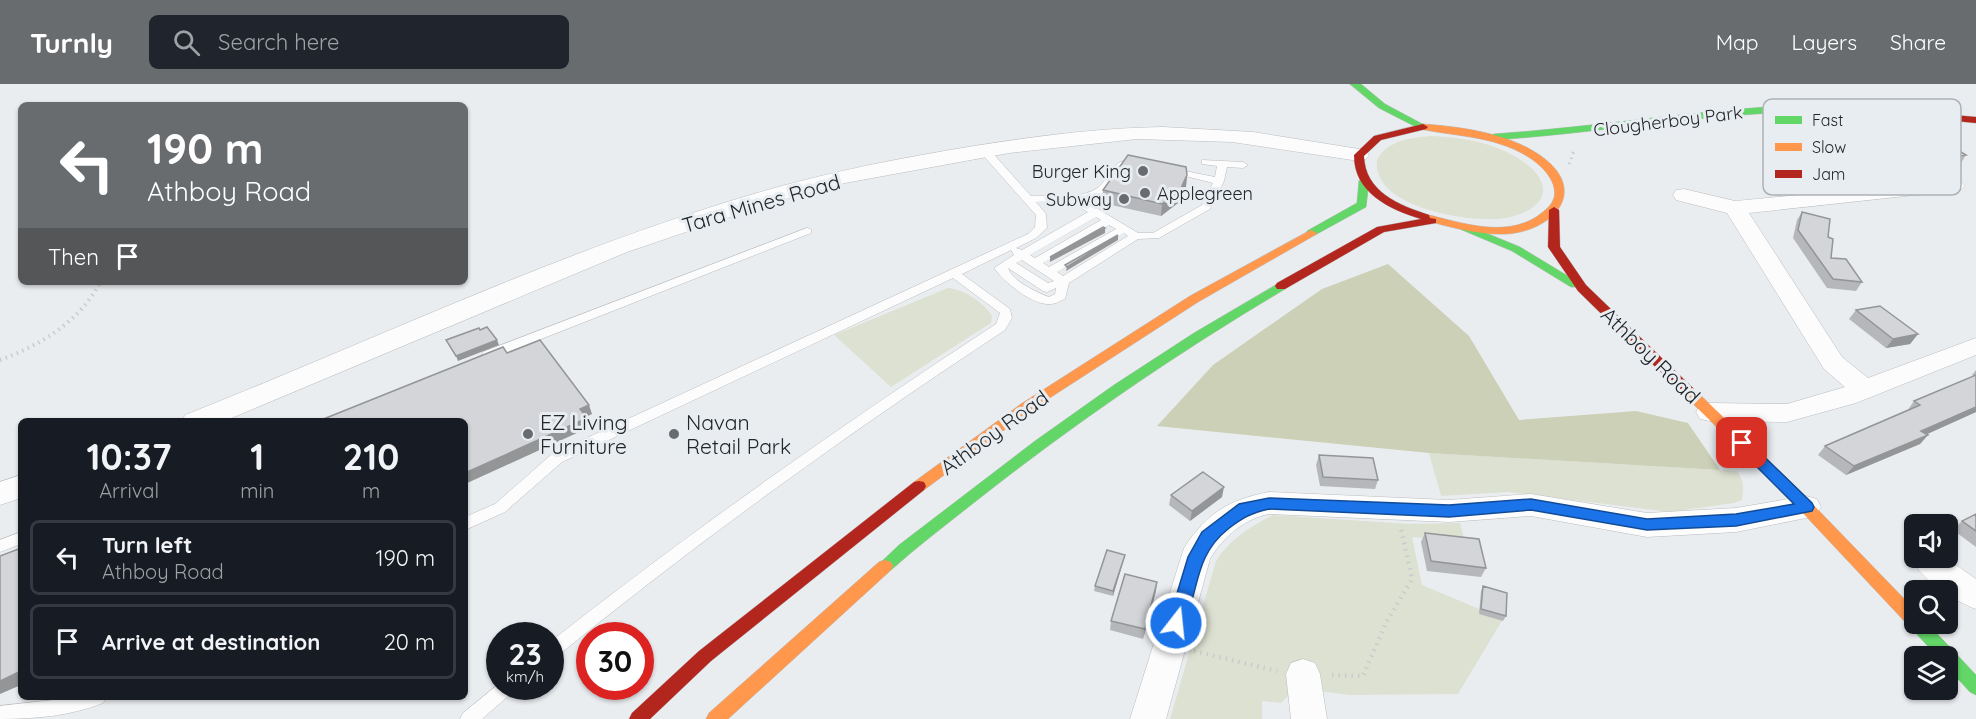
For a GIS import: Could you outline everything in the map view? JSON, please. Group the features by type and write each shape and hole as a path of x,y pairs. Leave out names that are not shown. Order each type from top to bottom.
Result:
{"main road":[{"path":"1355,84 1382,106 1423,127"},
{"path":"1380,135 1384,124 1382,106"},
{"name":"Clougherboy Park","path":"1494,137 1576,133 1763,110"},
{"name":"Clougherboy Park","path":"1961,119 1976,120"},
{"path":"1423,127 1468,131 1494,137 1524,150 1542,163 1556,178 1561,190 1560,201 1554,210 1531,225 1510,229 1464,227 1432,221 1403,210 1378,195 1364,181 1358,169 1359,155 1367,143 1380,135 1423,127"},
{"path":"1542,163 1560,150 1576,133"},
{"name":"Athboy Road","path":"638,719 733,634 890,508 1026,407 1194,299 1362,205 1364,181"},
{"path":"1554,210 1554,247 1582,288"},
{"name":"Athboy Road","path":"715,719 893,560 1011,465 1110,394 1226,318 1355,243 1381,230 1432,221"},
{"path":"1464,227 1516,249 1582,288"},
{"name":"Athboy Road","path":"1582,288 1710,412 1904,610"},
{"path":"1927,634 1976,687"}],"street":[{"name":"Tara Mines Road","path":"211,418 496,297 689,223 800,188 986,151 1113,134 1178,132 1250,136 1359,155"},
{"path":"1684,195 1735,208 1864,195"},
{"path":"1735,208 1833,363 1865,390"},
{"path":"1710,412 1787,413 1865,390 1976,346"},
{"path":"0,494 18,487"},
{"path":"1148,719 1196,557 1208,536 1244,508 1269,504 1398,511 1449,511 1531,505 1647,525 1814,516"},
{"path":"1937,568 1976,596"},
{"path":"1303,675 1309,719"}],"lane":[{"path":"468,523 500,508 557,458 1032,236 1041,228 1041,214 986,151"},
{"path":"1029,199 1084,197 1100,192 1119,164 1127,162 1219,181"},
{"path":"1206,162 1243,165"},
{"path":"1084,197 1082,204 1107,221 1136,236 1155,236 1206,207 1219,181 1223,164"},
{"path":"1063,281 1061,296 1050,301 1041,298 1004,275 1000,268 1094,213"},
{"path":"1035,263 1107,221"},
{"path":"1049,272 1123,229"},
{"path":"474,361 807,231"},
{"path":"1063,281 1136,236"},
{"path":"1009,247 1063,281"},
{"path":"564,641 683,548 827,441 1001,327 1006,318 1006,312 954,273"},
{"path":"0,546 18,539"},
{"path":"0,714 74,705 90,700"},
{"path":"469,719 492,700"}],"path":[{"path":"0,360 14,356 67,324 98,285"},
{"path":"1170,645 1291,675 1363,676 1386,623 1412,579 1398,511"}],"shaded area":[{"path":"1430,136 1483,143 1519,159 1530,167 1543,185 1540,200 1526,212 1506,218 1490,219 1449,215 1406,201 1390,190 1379,177 1377,160 1393,144 1407,139"},
{"path":"948,288 967,294 979,302 992,316 991,323 891,387 834,335"},
{"path":"1429,453 1737,471 1742,482 1743,495 1742,500 1734,503 1670,512 1507,492 1441,496"},
{"path":"1273,515 1410,524 1460,523 1465,542 1412,537 1422,585 1503,619 1458,694 1349,695 1296,688 1281,703 1262,701 1262,719 1170,719 1216,561 1241,534"}],"green space":[{"path":"1388,264 1469,336 1519,420 1636,411 1688,423 1720,470 1429,453 1157,426 1213,365 1322,289"}],"building":[{"name":"Applegreen","path":"1128,155 1186,167 1187,175 1180,190 1162,204 1103,190"},
{"path":"1802,212 1830,219 1828,237 1833,239 1831,258 1846,259 1862,282 1833,279 1798,230"},
{"path":"1103,227 1105,228 1050,257"},
{"path":"1118,235 1067,267 1065,265"},
{"path":"1880,306 1918,334 1893,339 1856,310"},
{"path":"487,327 497,340 456,356 446,340 479,328 480,330"},
{"path":"540,340 589,405 580,409 587,418 468,472 468,418 326,418 503,347 507,353"},
{"path":"1976,375 1976,407 1921,431 1928,435 1854,466 1825,446 1920,405 1914,401"},
{"path":"1319,455 1373,458 1378,480 1323,477"},
{"path":"1203,472 1224,487 1192,511 1171,495"},
{"path":"1976,514 1976,531 1962,521"},
{"path":"1425,533 1479,539 1486,568 1431,561"},
{"path":"18,549 18,672 0,681 0,556"},
{"path":"1107,550 1125,555 1113,591 1095,586"},
{"path":"1125,574 1157,582 1145,629 1111,621"},
{"path":"1483,586 1507,593 1506,616 1481,609"}],"traffic: fast":[{"path":"1355,84 1382,106 1423,127"},
{"path":"1494,137 1581,130 1763,110"},
{"path":"1311,233 1362,205 1364,181"},
{"path":"1464,227 1516,249 1575,284"},
{"path":"885,566 1002,473 1118,388 1281,286"},
{"path":"1927,634 1976,687"}],"traffic: slow":[{"path":"1423,127 1479,135 1520,149 1538,158 1551,171 1560,193 1559,200 1551,211 1539,221 1525,227 1508,230 1473,229 1425,217"},
{"path":"919,486 1026,407 1194,299 1311,233"},
{"path":"1688,391 1791,491 1904,610"},
{"path":"715,719 885,566"}],"traffic: jam":[{"path":"1961,119 1976,120"},
{"path":"1423,127 1378,138 1359,155 1359,167 1370,188 1380,196 1402,209 1425,217"},
{"path":"1554,210 1554,247 1582,288 1688,391"},
{"path":"1281,286 1381,229 1432,221"},
{"path":"638,719 705,656 919,486"}],"place":[{"name":"Burger King","path":"1143,171"},
{"name":"Applegreen","path":"1145,193"},
{"name":"Subway","path":"1124,199"},
{"name":"EZ Living Furniture","path":"528,434"},
{"name":"Navan Retail Park","path":"674,434"}],"route":[{"path":"1176,623 1196,557 1208,536 1244,508 1269,504 1398,511 1449,511 1504,505 1531,505 1647,525 1736,520 1806,507 1742,443"}]}
